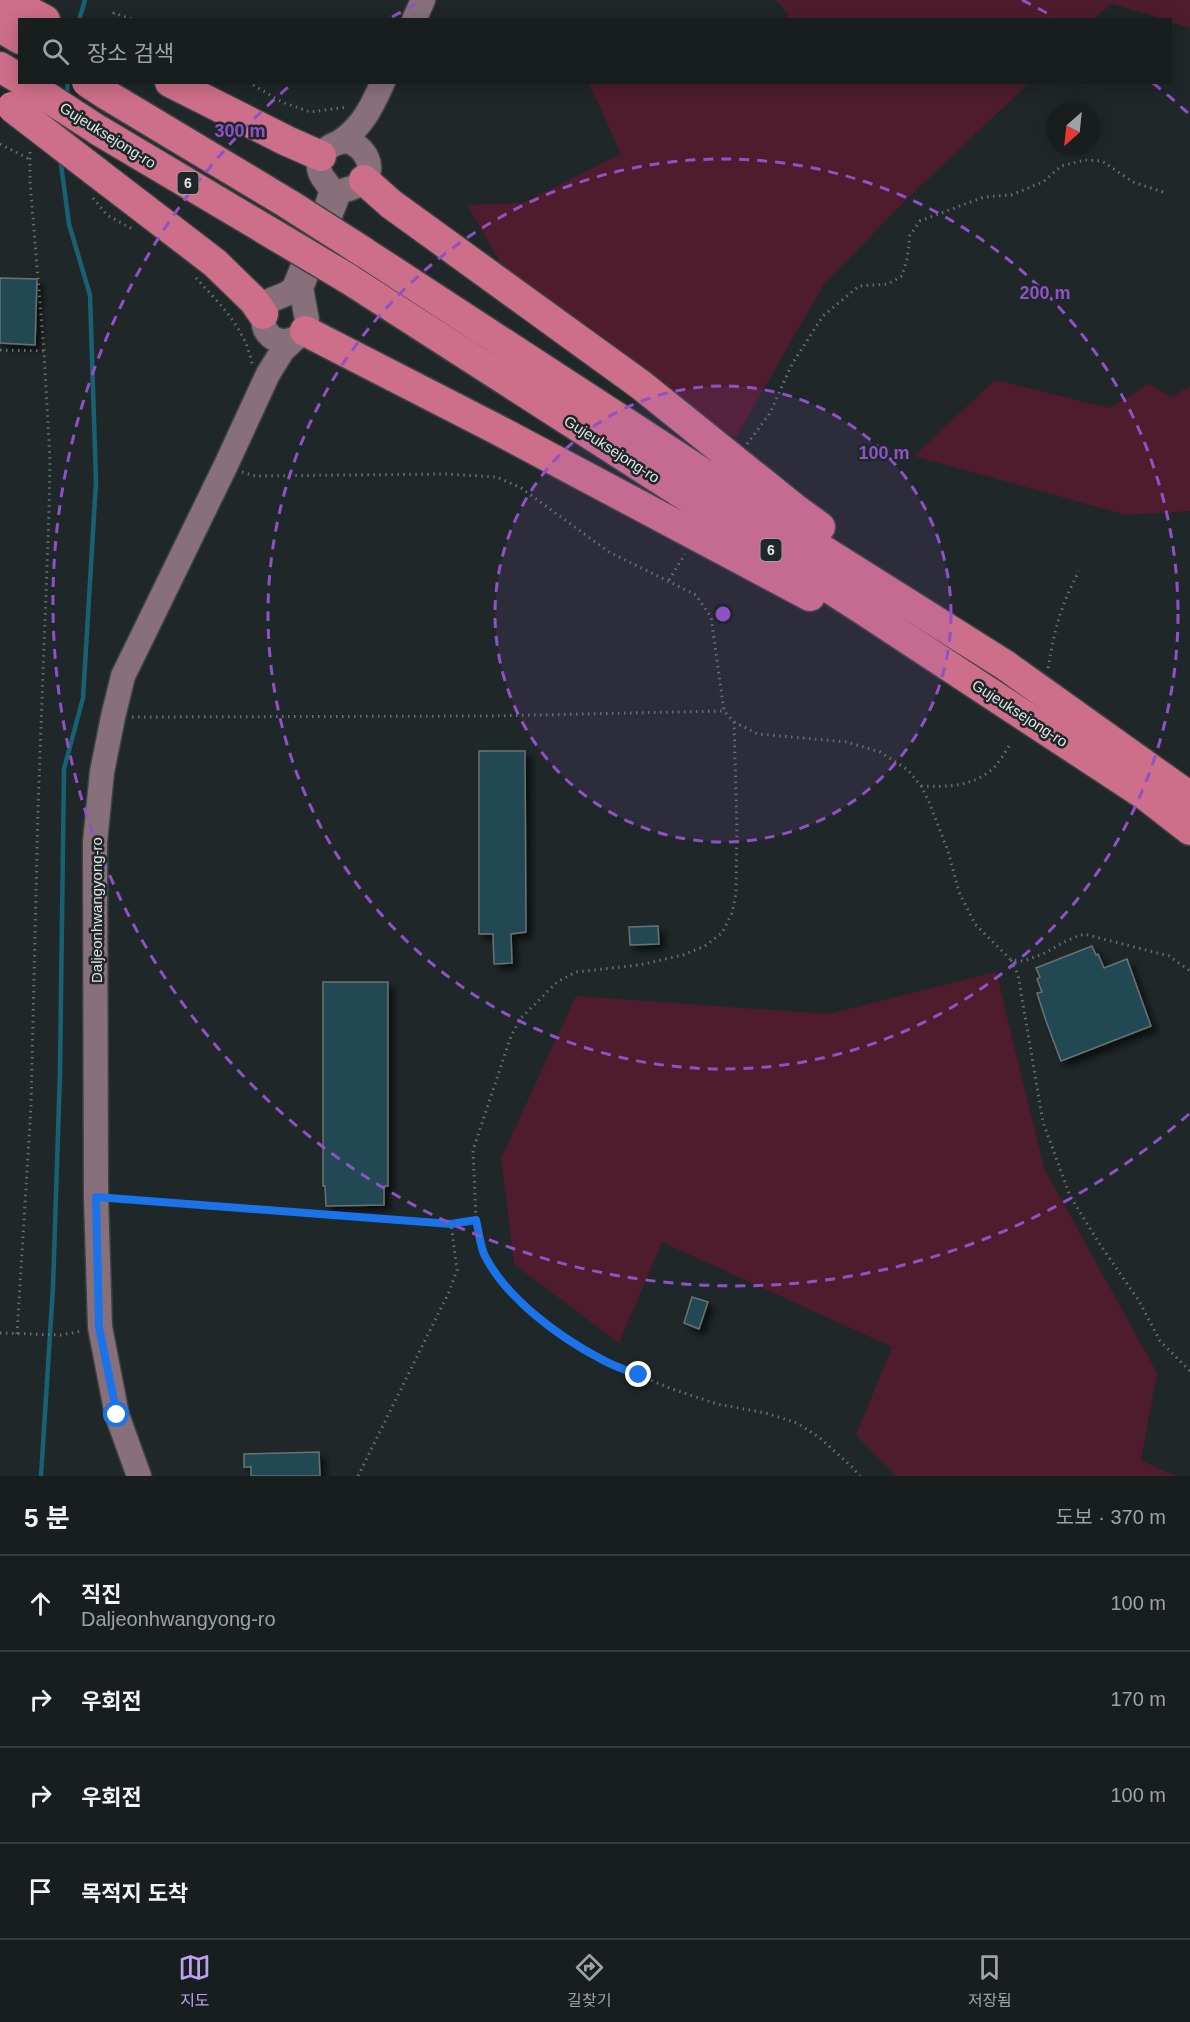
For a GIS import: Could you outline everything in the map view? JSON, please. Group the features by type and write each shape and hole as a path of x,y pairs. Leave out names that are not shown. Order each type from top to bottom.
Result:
{"highway":[{"path":"0,27 18,20"},
{"name":"Gujeuksejong-ro","path":"0,67 14,92 98,130 347,278 852,602 1145,795 1190,830"},
{"path":"174,84 287,141 331,149"},
{"name":"Gujeuksejong-ro","path":"97,89 290,205 759,510 1005,665 1190,797"},
{"path":"14,92 93,183 215,263 254,301 265,322"},
{"path":"365,167 390,204 640,385 794,508 864,558 964,623 1077,716"},
{"path":"300,335 498,430 825,604 925,665 1035,737 1145,795"}],"main road":[{"path":"415,18 423,0"},
{"path":"260,370 272,346 265,322 271,300 294,288 332,190 322,177 319,167 331,149 354,132 361,108 381,84"},
{"path":"260,370 300,335 307,320 301,288 306,272 339,193 351,189 365,167 361,108"},
{"path":"331,149 348,141 358,145 365,167"},
{"path":"265,322 273,338 279,341 286,342 300,335"},
{"name":"Daljeonhwangyong-ro","path":"139,1476 117,1415 99,1327 96,1197 95,842 102,772 123,676 226,465 260,370"}],"path":[{"path":"113,18 114,13 128,18"},
{"path":"251,84 282,102 310,112 347,107 361,108"},
{"path":"0,144 31,160"},
{"path":"17,1334 31,1106 50,460 44,351 30,181 30,149"},
{"path":"744,447 770,413 792,364 823,316 859,286 888,284 902,276 908,259 910,236 920,221 984,197 1011,195 1043,182 1061,166 1085,160 1102,161 1133,182 1163,192"},
{"path":"93,183 95,202 106,215 134,231"},
{"path":"196,278 230,316 260,370"},
{"path":"0,350 44,351"},
{"path":"226,465 255,476 446,474 497,477 521,488 609,552 696,595 711,617 724,711 734,722 758,734 847,742 880,752 908,770 921,786 929,802 948,851 959,892 975,924 1011,960 1018,975 1043,1122 1070,1196 1139,1301 1160,1341 1190,1371"},
{"path":"669,580 687,551"},
{"path":"1048,673 1055,628 1064,600 1079,571"},
{"path":"113,717 489,716 724,711"},
{"path":"734,722 736,893 732,913 722,933 705,946 683,955 639,965 576,972 557,982 521,1018 511,1036 473,1150 476,1220 484,1254 497,1275 553,1330 602,1360 672,1389 717,1404 766,1413 797,1423 819,1438 860,1476"},
{"path":"921,786 952,787 970,782 992,770 1011,743"},
{"path":"1011,960 1023,961 1043,954 1084,934 1169,956 1190,971"},
{"path":"96,1197 451,1224 476,1220"},
{"path":"358,1476 453,1281 457,1270 451,1224"},
{"path":"0,1333 61,1335"}],"shaded area":[{"path":"775,0 1190,0 1190,28 1172,22 1172,18 1160,18 1111,3 1095,18 786,18 789,14"},
{"path":"589,84 1028,84 910,196 824,284 736,437 544,337 467,205 523,203 621,154"},
{"path":"995,380 1110,408 1149,384 1171,397 1190,386 1190,511 1127,515 914,456"},
{"path":"996,972 1044,1168 1157,1373 1141,1460 1175,1476 896,1476 856,1435 892,1347 662,1242 619,1343 514,1264 501,1158 576,996 829,1014"}],"building":[{"path":"0,278 37,279 35,345 0,343"},
{"path":"479,751 525,751 526,932 511,934 512,963 494,964 493,934 479,934"},
{"path":"658,926 659,944 630,945 629,927"},
{"path":"1092,946 1104,968 1127,959 1151,1026 1061,1061 1037,993 1042,992 1036,968"},
{"path":"323,982 388,982 388,1186 384,1186 384,1205 326,1206 325,1186 323,1186"},
{"path":"692,1297 708,1302 699,1329 684,1323"},
{"path":"319,1452 320,1476 251,1476 251,1467 244,1467 244,1454"}],"waterway":[{"path":"80,18 85,0"},
{"path":"66,98 68,84"},
{"path":"41,1476 53,1287 60,1072 64,769 83,698 96,482 90,295 69,224 60,157"}],"route":[{"path":"117,1415 99,1327 96,1197 451,1224 476,1220 484,1254 497,1275 521,1301 553,1330 602,1360 639,1375"}]}
